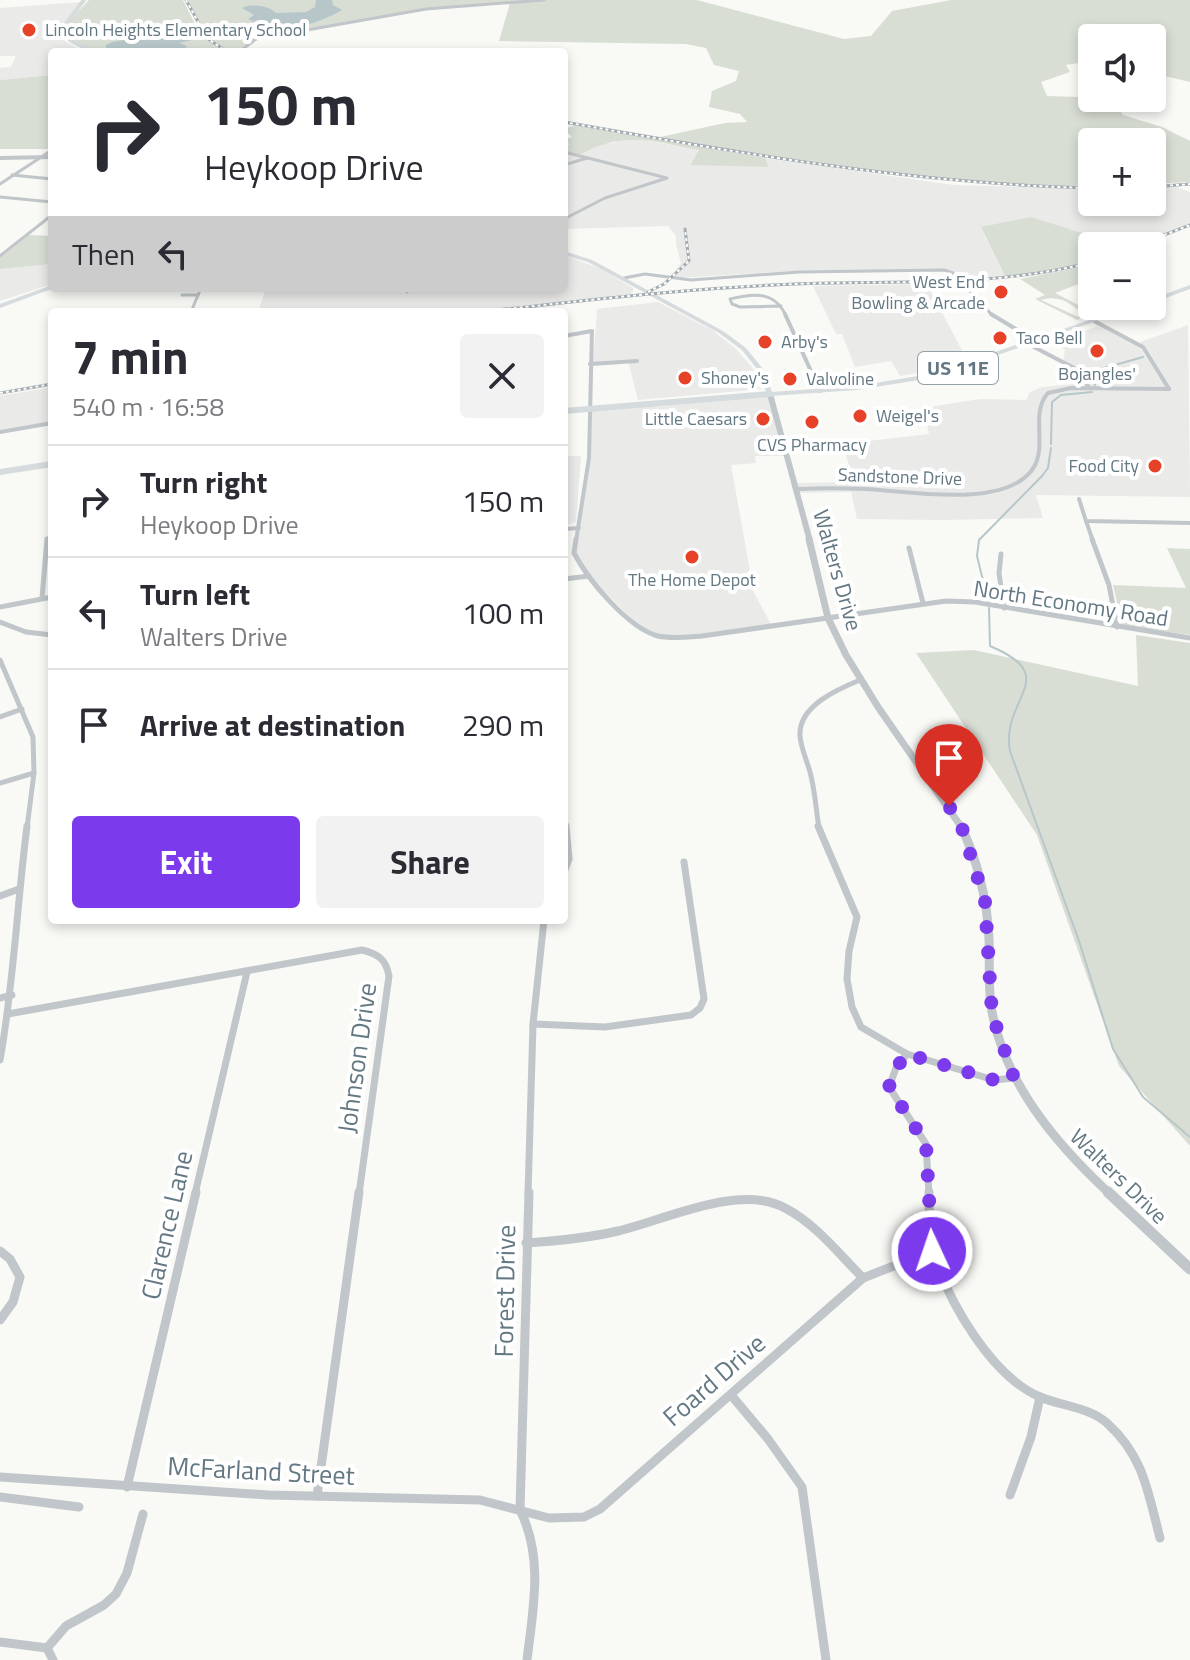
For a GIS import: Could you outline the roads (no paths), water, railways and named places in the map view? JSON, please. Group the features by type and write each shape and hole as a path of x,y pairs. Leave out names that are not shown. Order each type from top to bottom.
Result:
{"main road":[{"path":"84,0 63,27 65,35 84,48"},
{"path":"568,254 624,278 744,349 764,378 770,394 568,411"},
{"path":"1166,296 1190,287"},
{"path":"0,306 48,288"},
{"name":"US 11E","path":"770,394 857,388 931,376 1097,320"},
{"path":"764,378 780,387 806,392"},
{"path":"0,472 48,465"}],"street":[{"path":"244,48 256,39 418,10 544,0"},
{"path":"0,184 48,153"},
{"path":"568,153 667,178 605,198 568,217"},
{"path":"0,158 48,157"},
{"path":"568,164 587,158"},
{"path":"12,175 48,179"},
{"path":"0,197 48,202"},
{"path":"0,256 48,218"},
{"path":"624,278 645,274 691,280 799,272 928,270 953,273 994,317 1080,371 1089,388"},
{"path":"193,308 199,292"},
{"path":"182,295 198,295"},
{"path":"781,306 740,307 732,304 730,299 769,296 777,299 781,306 820,391"},
{"name":"Sandstone Drive","path":"798,489 843,488 938,494 1006,487 1019,481 1034,468 1043,396 1055,390 1089,388 1169,389 1143,347 1094,321"},
{"path":"568,335 592,331 589,458 574,553 589,576 568,579"},
{"path":"590,364 637,361"},
{"name":"Walters Drive","path":"770,394 798,489 828,618 860,680 962,828 985,901 992,1014 1014,1078 1045,1127 1069,1156 1190,1269"},
{"path":"0,432 48,424"},
{"path":"1079,499 1109,585 1117,627"},
{"path":"1086,521 1190,523"},
{"path":"568,529 579,528"},
{"path":"42,598 48,538"},
{"path":"909,548 923,603"},
{"path":"1001,554 999,573 1004,608"},
{"name":"North Economy Road","path":"589,576 640,627 661,636 702,636 923,603 975,602 1190,638"},
{"path":"0,607 48,597"},
{"path":"0,622 26,632 48,635"},
{"path":"0,660 33,737 34,773 19,889 12,995 0,1060"},
{"path":"860,680 834,691 811,709 801,726 800,737 811,775 819,830 857,917 849,951 847,979 852,1007 861,1027 907,1054 994,1080 1014,1078"},
{"path":"0,717 22,709"},
{"path":"0,783 34,773"},
{"path":"533,1024 605,1027 691,1015 700,1008 704,999 684,862"},
{"path":"0,896 19,889"},
{"name":"Forest Drive","path":"527,1660 535,1544 520,1510 526,1243 533,1024 544,924"},
{"name":"Johnson Drive","path":"8,1014 362,950 378,953 387,961 389,976 317,1496"},
{"name":"Clarence Lane","path":"127,1487 247,972"},
{"path":"0,998 12,995"},
{"path":"907,1054 896,1068 889,1087 926,1144 932,1251 963,1316 985,1351 1008,1374 1040,1397 1063,1402 1106,1422 1123,1441 1139,1462 1160,1538"},
{"path":"526,1243 563,1241 620,1231 720,1204 765,1201 792,1212 863,1278"},
{"path":"0,1251 10,1259 20,1277 13,1302 0,1320"},
{"name":"Foard Drive","path":"520,1510 549,1518 584,1517 600,1509 863,1278 932,1251"},
{"path":"731,1395 768,1439 802,1487 826,1660"},
{"path":"1010,1495 1031,1437 1040,1397"},
{"name":"McFarland Street","path":"0,1477 127,1487 480,1500 520,1510"},
{"path":"0,1497 79,1507"},
{"path":"47,1648 66,1626 104,1605 116,1594 127,1573 143,1514"},
{"path":"0,1642 47,1648"},
{"path":"47,1648 53,1660"}],"waterway":[{"path":"1095,385 1090,372 1143,357"},
{"path":"1051,444 1052,402 1061,395 1092,392"},
{"path":"988,601 977,556 979,540 1042,476 1048,468 1051,448"},
{"path":"989,608 990,646 1012,657 1023,668 1026,679 1009,733 1010,751 1079,941 1113,1049 1143,1097 1190,1137"}],"railway":[{"path":"186,0 207,38 221,48"},
{"path":"568,123 892,174 1078,187"},
{"path":"1166,186 1190,184"},
{"path":"1166,234 1190,225"},
{"path":"648,292 664,284 689,261 685,229"},
{"path":"515,308 755,286 981,279 1078,265"},
{"path":"0,393 48,385"}],"place":[{"name":"Lincoln Heights Elementary School","path":"29,30"},
{"name":"West End Bowling & Arcade","path":"1001,292"},
{"name":"Taco Bell","path":"1000,338"},
{"name":"Arby's","path":"765,342"},
{"name":"Bojangles'","path":"1097,351"},
{"name":"Shoney's","path":"685,378"},
{"name":"Valvoline","path":"790,379"},
{"name":"Weigel's","path":"860,416"},
{"name":"Little Caesars","path":"763,419"},
{"name":"CVS Pharmacy","path":"812,422"},
{"name":"Food City","path":"1155,466"},
{"name":"The Home Depot","path":"692,557"}]}
